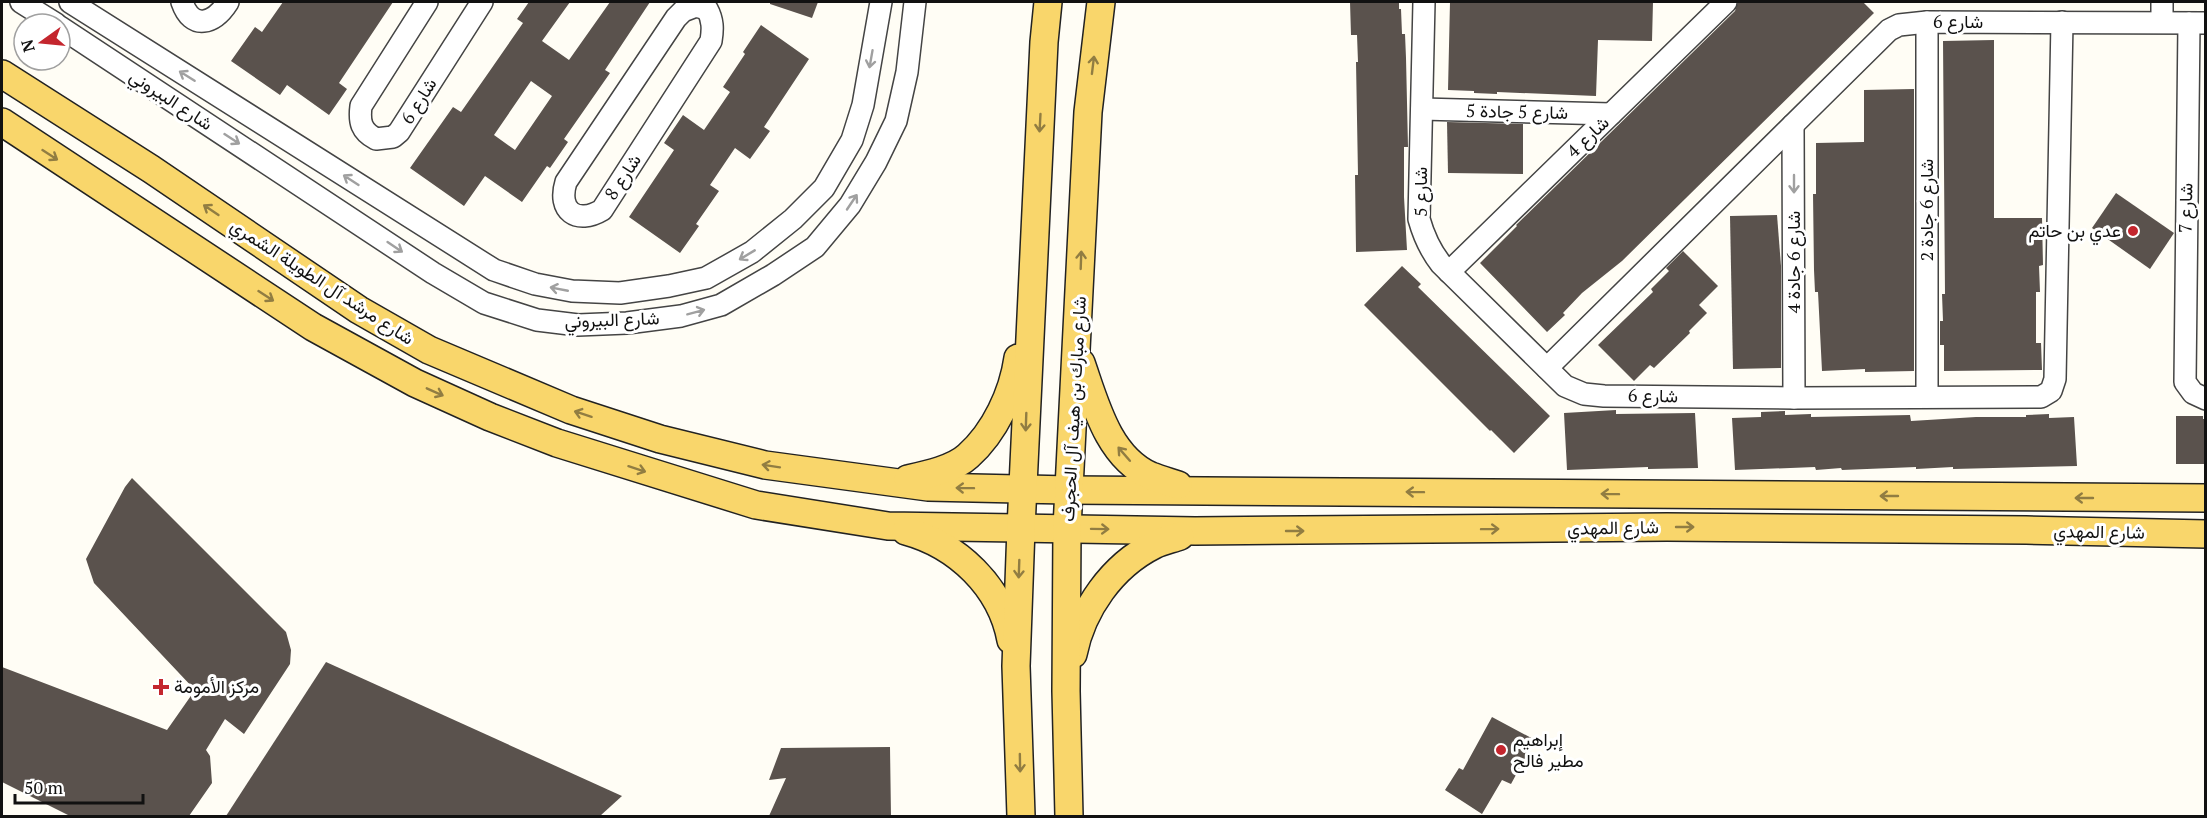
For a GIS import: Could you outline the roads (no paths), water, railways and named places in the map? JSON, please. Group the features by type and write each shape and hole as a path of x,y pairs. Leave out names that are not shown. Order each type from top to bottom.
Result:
{"main road":[{"path":"1021,816 1016,666 1033,267 1048,2"},
{"name":"شارع مبارك بن هيف آل الحجرف","path":"1069,816 1066,691 1067,528 1088,112 1101,2"},
{"name":"شارع مرشد آل الطويلة الشمري","path":"2,74 151,169 359,310 429,350 571,410 660,439 765,465 928,487 1023,489"},
{"name":"شارع مرشد آل الطويلة الشمري","path":"2,122 313,327 415,383 490,417 557,443 756,506 888,526 1021,528"},
{"path":"117,198 148,203 250,268 258,269 263,266 267,260 268,249"},
{"path":"892,483 934,473 967,457 994,425 1015,376 1033,267"},
{"path":"1077,354 1104,426 1125,458 1149,475 1193,490"},
{"name":"شارع المهدي","path":"1023,489 2205,498"},
{"path":"1999,530 2031,514 2035,509 2037,498"},
{"path":"2112,532 2115,514 2146,498"},
{"path":"888,526 927,537 962,558 990,589 1008,626 1016,666"},
{"name":"شارع المهدي","path":"1021,528 1195,531 1667,527 2205,534"},
{"path":"1066,691 1075,644 1091,603 1118,569 1154,545 1195,531"}],"street":[{"path":"21,2 37,12"},
{"name":"شارع البيروني","path":"70,2 494,270 535,284 572,291 620,292 669,286 706,278 752,252 793,219 824,188 852,140 863,105 881,2"},
{"path":"182,2 189,17 196,21 212,19 221,13 228,2"},
{"name":"شارع 6","path":"427,2 361,106 362,128 376,139 393,137 399,132 482,2"},
{"name":"شارع البيروني","path":"72,35 433,273 484,303 537,320 578,325 627,323 681,316 721,305 773,275 815,246 850,205 876,162 896,122 907,72 915,2"},
{"name":"شارع 5","path":"1425,2 1419,219 1423,236 1431,251 1449,272 1548,369"},
{"name":"شارع 4","path":"1449,272 1726,2"},
{"name":"شارع 8","path":"709,5 713,30 711,41 602,210 591,216 582,217 574,214 563,201 566,182 676,18 683,11 696,6 709,5"},
{"name":"شارع 6","path":"2061,22 2055,379 2050,391 2041,397 1927,398 1584,394 1565,386 1548,369 1889,30 1899,25 1927,22 2061,22 2130,12 2162,12 2197,23"},
{"name":"شارع 6 جادة 2","path":"1927,22 1927,398"},
{"name":"شارع 7","path":"2197,23 2185,382 2193,393 2205,399"},
{"path":"101,54 109,52 114,47 117,31"},
{"path":"129,72 129,55 139,49 145,49"},
{"name":"شارع 5 جادة 5","path":"1422,109 1611,114"},
{"name":"شارع 6 جادة 4","path":"1793,125 1794,398"}],"place":[{"name":"عدي بن حاتم","path":"2133,231"},
{"name":"مركز الأمومة","path":"161,687"},
{"name":"إبراهيم مطير فالح","path":"1501,750"}]}
